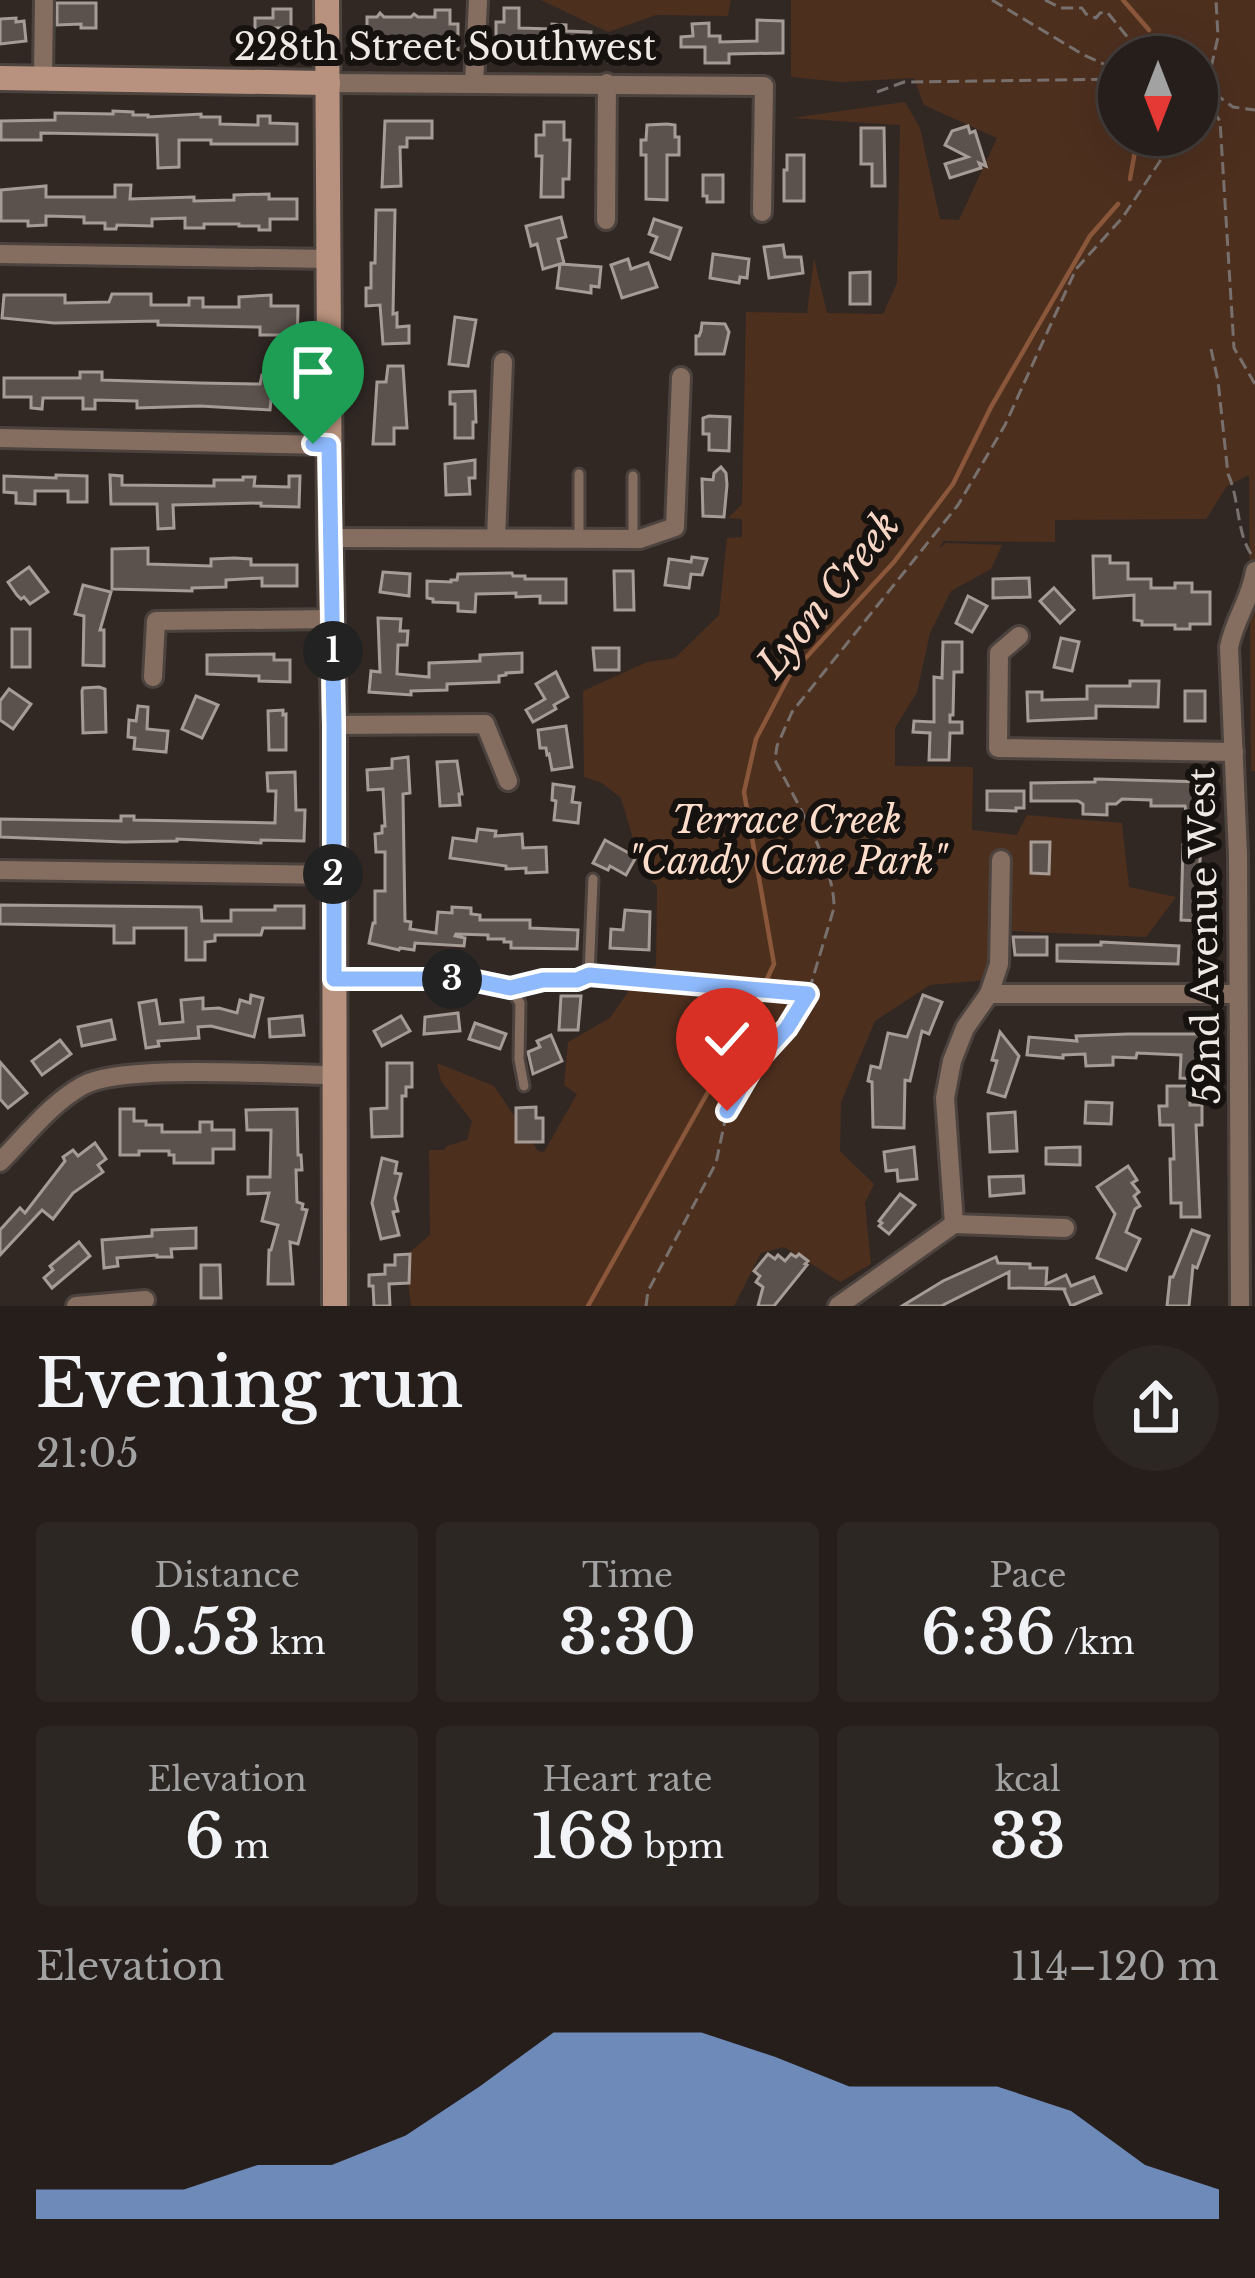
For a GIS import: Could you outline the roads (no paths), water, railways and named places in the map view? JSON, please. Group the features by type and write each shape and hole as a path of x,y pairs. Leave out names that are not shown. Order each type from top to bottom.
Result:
{"main road":[{"path":"328,0 334,1306"},
{"name":"228th Street Southwest","path":"0,78 328,83"}],"street":[{"path":"44,0 44,79"},
{"path":"474,83 478,1"},
{"name":"228th Street Southwest","path":"328,83 764,86 762,212"},
{"path":"606,220 607,83"},
{"path":"0,254 328,259"},
{"path":"496,538 503,362"},
{"path":"330,538 633,539 675,527 681,377"},
{"path":"0,438 329,445"},
{"name":"52nd Avenue West","path":"1240,1306 1238,994 1246,856 1229,647 1255,571"},
{"path":"153,677 155,622 332,619"},
{"path":"1019,636 999,653 998,748 1234,752"},
{"path":"334,725 485,724 508,781"},
{"path":"954,1224 945,1099 952,1061 965,1028 989,994 998,964 1001,860"},
{"path":"0,870 333,874"},
{"path":"334,979 467,979 510,988"},
{"path":"989,994 1238,994"},
{"path":"0,1162 84,1084 122,1075 163,1073 332,1076"},
{"path":"838,1306 954,1224 1065,1228"},
{"path":"76,1306 145,1300"}],"lane":[{"path":"579,474 579,538"},
{"path":"633,476 633,539"},
{"path":"524,1086 519,1059 520,1003 510,988 589,975 593,879"}],"waterway":[{"name":"Lyon Creek","path":"1123,0 1149,30"},
{"name":"Lyon Creek","path":"1130,179 1134,156"},
{"name":"Lyon Creek","path":"588,1306 745,1026 774,964 744,792 756,739 789,676 894,562 953,484 991,407 1090,236 1118,204"}],"park label":[{"name":"Terrace Creek \"Candy Cane Park\"","path":"787,840"}]}
